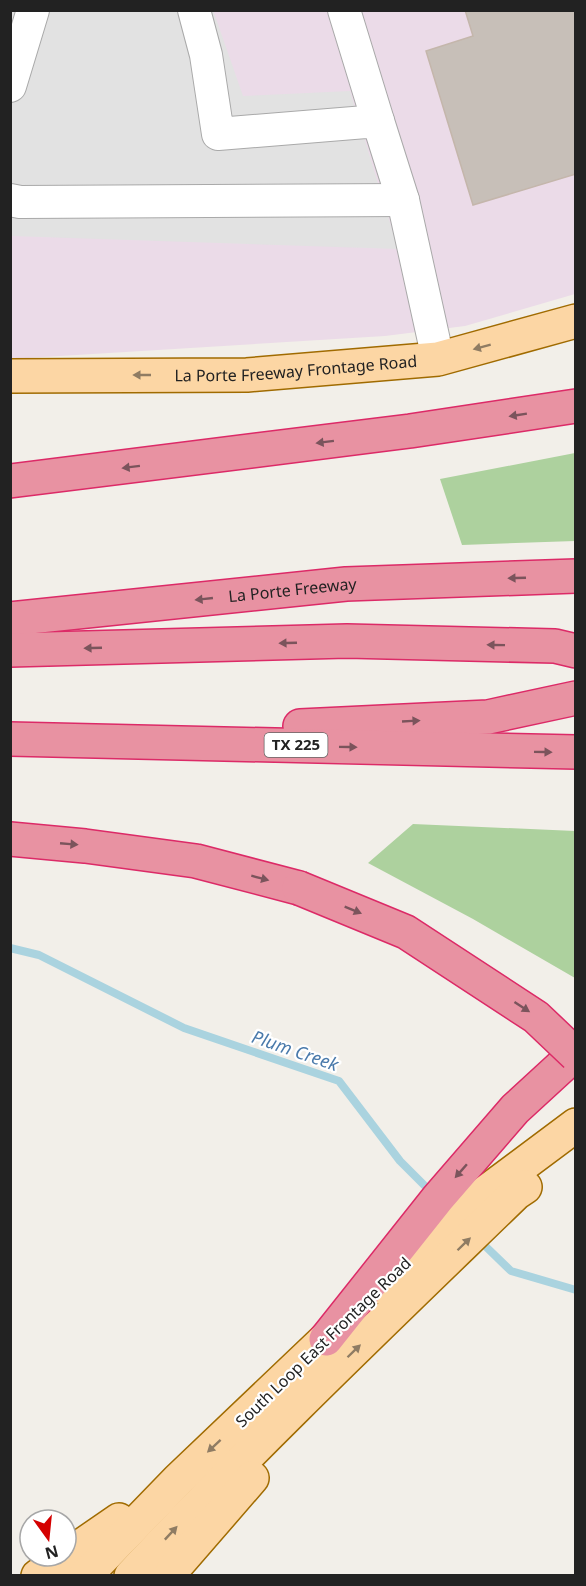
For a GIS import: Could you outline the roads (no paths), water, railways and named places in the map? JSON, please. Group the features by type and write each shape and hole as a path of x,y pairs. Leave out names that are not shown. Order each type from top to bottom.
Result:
{"highway":[{"path":"10,481 410,431 576,406"},
{"name":"La Porte Freeway","path":"10,619 346,584 576,576"},
{"path":"10,650 347,641 555,646 576,651"},
{"path":"14,739 488,717 576,698"},
{"name":"TX 225","path":"14,739 576,752"},
{"path":"10,839 85,846 196,861 299,888 406,932 536,1017 576,1054 515,1108 499,1127 411,1262 326,1340"}],"main road":[{"name":"La Porte Freeway Frontage Road","path":"10,376 247,375 438,359 576,321"},
{"name":"South Loop East Frontage Road","path":"131,1575 202,1500 322,1381 411,1262 454,1216 557,1157 576,1125"},
{"name":"South Loop East Frontage Road","path":"85,1575 178,1480 326,1340"},
{"path":"171,1575 174,1568 284,1442 322,1381"},
{"path":"39,1575 178,1480"}],"lane":[{"path":"10,86 33,10"},
{"path":"194,10 206,55 218,134 378,121"},
{"path":"344,10 403,200 438,359"},
{"path":"10,200 20,202 403,200"}],"waterway":[{"name":"Plum Creek","path":"10,948 39,955 184,1028 339,1081 400,1161 432,1193"},
{"name":"Plum Creek","path":"479,1240 511,1271 576,1290"}]}
